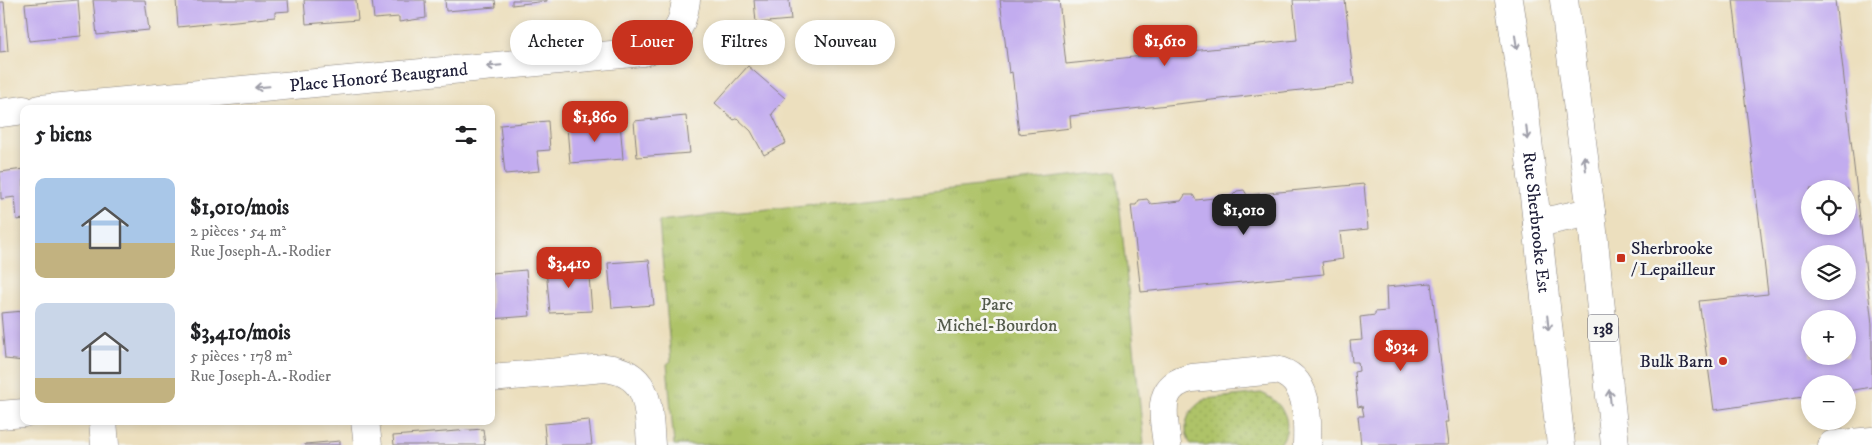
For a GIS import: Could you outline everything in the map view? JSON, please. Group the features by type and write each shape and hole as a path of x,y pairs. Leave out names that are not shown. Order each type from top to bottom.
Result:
{"street":[{"name":"Place Honoré Beaugrand","path":"117,105 233,99 643,52 660,46 675,35 683,18 686,0"},
{"name":"Rue Sherbrooke Est","path":"1509,0 1522,84 1561,445"},
{"name":"138","path":"1564,0 1591,212 1615,445"},
{"path":"0,113 20,110"},
{"path":"1537,223 1591,212"},
{"path":"495,378 606,368 620,370 634,377 643,390 648,404 651,445"},
{"path":"1167,445 1163,409 1165,397 1171,387 1181,380 1275,370 1286,372 1295,379 1301,388 1304,400 1307,445"},
{"path":"0,415 20,413"},
{"path":"103,425 105,445"},
{"path":"366,425 368,445"},
{"path":"1832,445 1872,441"}],"green space":[{"name":"Parc Michel-Bourdon","path":"1116,171 1144,445 674,445 667,364 671,361 659,221"},
{"path":"1261,393 1275,402 1285,414 1286,430 1279,445 1191,445 1186,431 1186,424 1190,412 1200,403 1206,399"}],"building":[{"path":"78,0 81,36 29,41 25,4"},
{"path":"93,0 145,0 149,30 97,35"},
{"path":"176,0 288,0 289,11 275,12 275,17 178,27"},
{"path":"304,0 356,0 358,20 306,24"},
{"path":"372,0 425,0 426,18 399,22 399,17 374,19"},
{"path":"445,0 495,0 496,7 446,11"},
{"path":"512,0 547,0 547,1 512,5"},
{"path":"754,0 789,0 791,20 756,20"},
{"path":"1000,0 1059,0 1066,64 1297,40 1293,0 1345,0 1354,84 1070,116 1071,128 1019,134 1012,72 1009,73"},
{"path":"1733,0 1835,0 1856,180 1801,180 1801,235 1856,235 1856,184 1872,324 1872,387 1856,390 1856,375 1801,375 1801,397 1714,410 1699,301 1768,294"},
{"path":"0,2 4,2 8,51 0,52"},
{"path":"748,66 785,98 772,114 786,143 764,155 751,131 737,118 734,120 715,103"},
{"path":"686,116 690,153 637,157 634,121"},
{"path":"548,121 550,150 537,151 540,171 505,174 500,125"},
{"path":"620,122 623,159 570,163 567,127"},
{"path":"20,170 20,220 17,220 15,197 1,199 0,172"},
{"path":"1364,184 1368,229 1340,232 1343,259 1322,262 1324,274 1141,292 1131,205 1136,205 1139,200 1147,199 1151,204 1181,201 1185,195 1193,195 1196,200 1232,196 1237,191 1244,190 1247,195"},
{"path":"649,260 654,305 612,308 608,263"},
{"path":"588,265 592,311 550,313 546,269"},
{"path":"526,270 530,316 495,319 495,273"},
{"path":"1431,283 1448,422 1445,422 1448,445 1361,445 1358,416 1364,416 1362,406 1358,407 1354,372 1359,371 1358,362 1352,362 1350,341 1362,340 1360,317 1375,315 1375,312 1387,311 1386,287"},
{"path":"20,311 20,361 5,359 1,313"},
{"path":"589,420 592,445 546,445 544,424"},
{"path":"483,429 485,445 394,445 393,436"},
{"path":"340,441 340,445 305,445 305,444"}],"place":[{"name":"Sherbrooke / Lepailleur","path":"1621,258"},
{"name":"Bulk Barn","path":"1723,361"}]}
